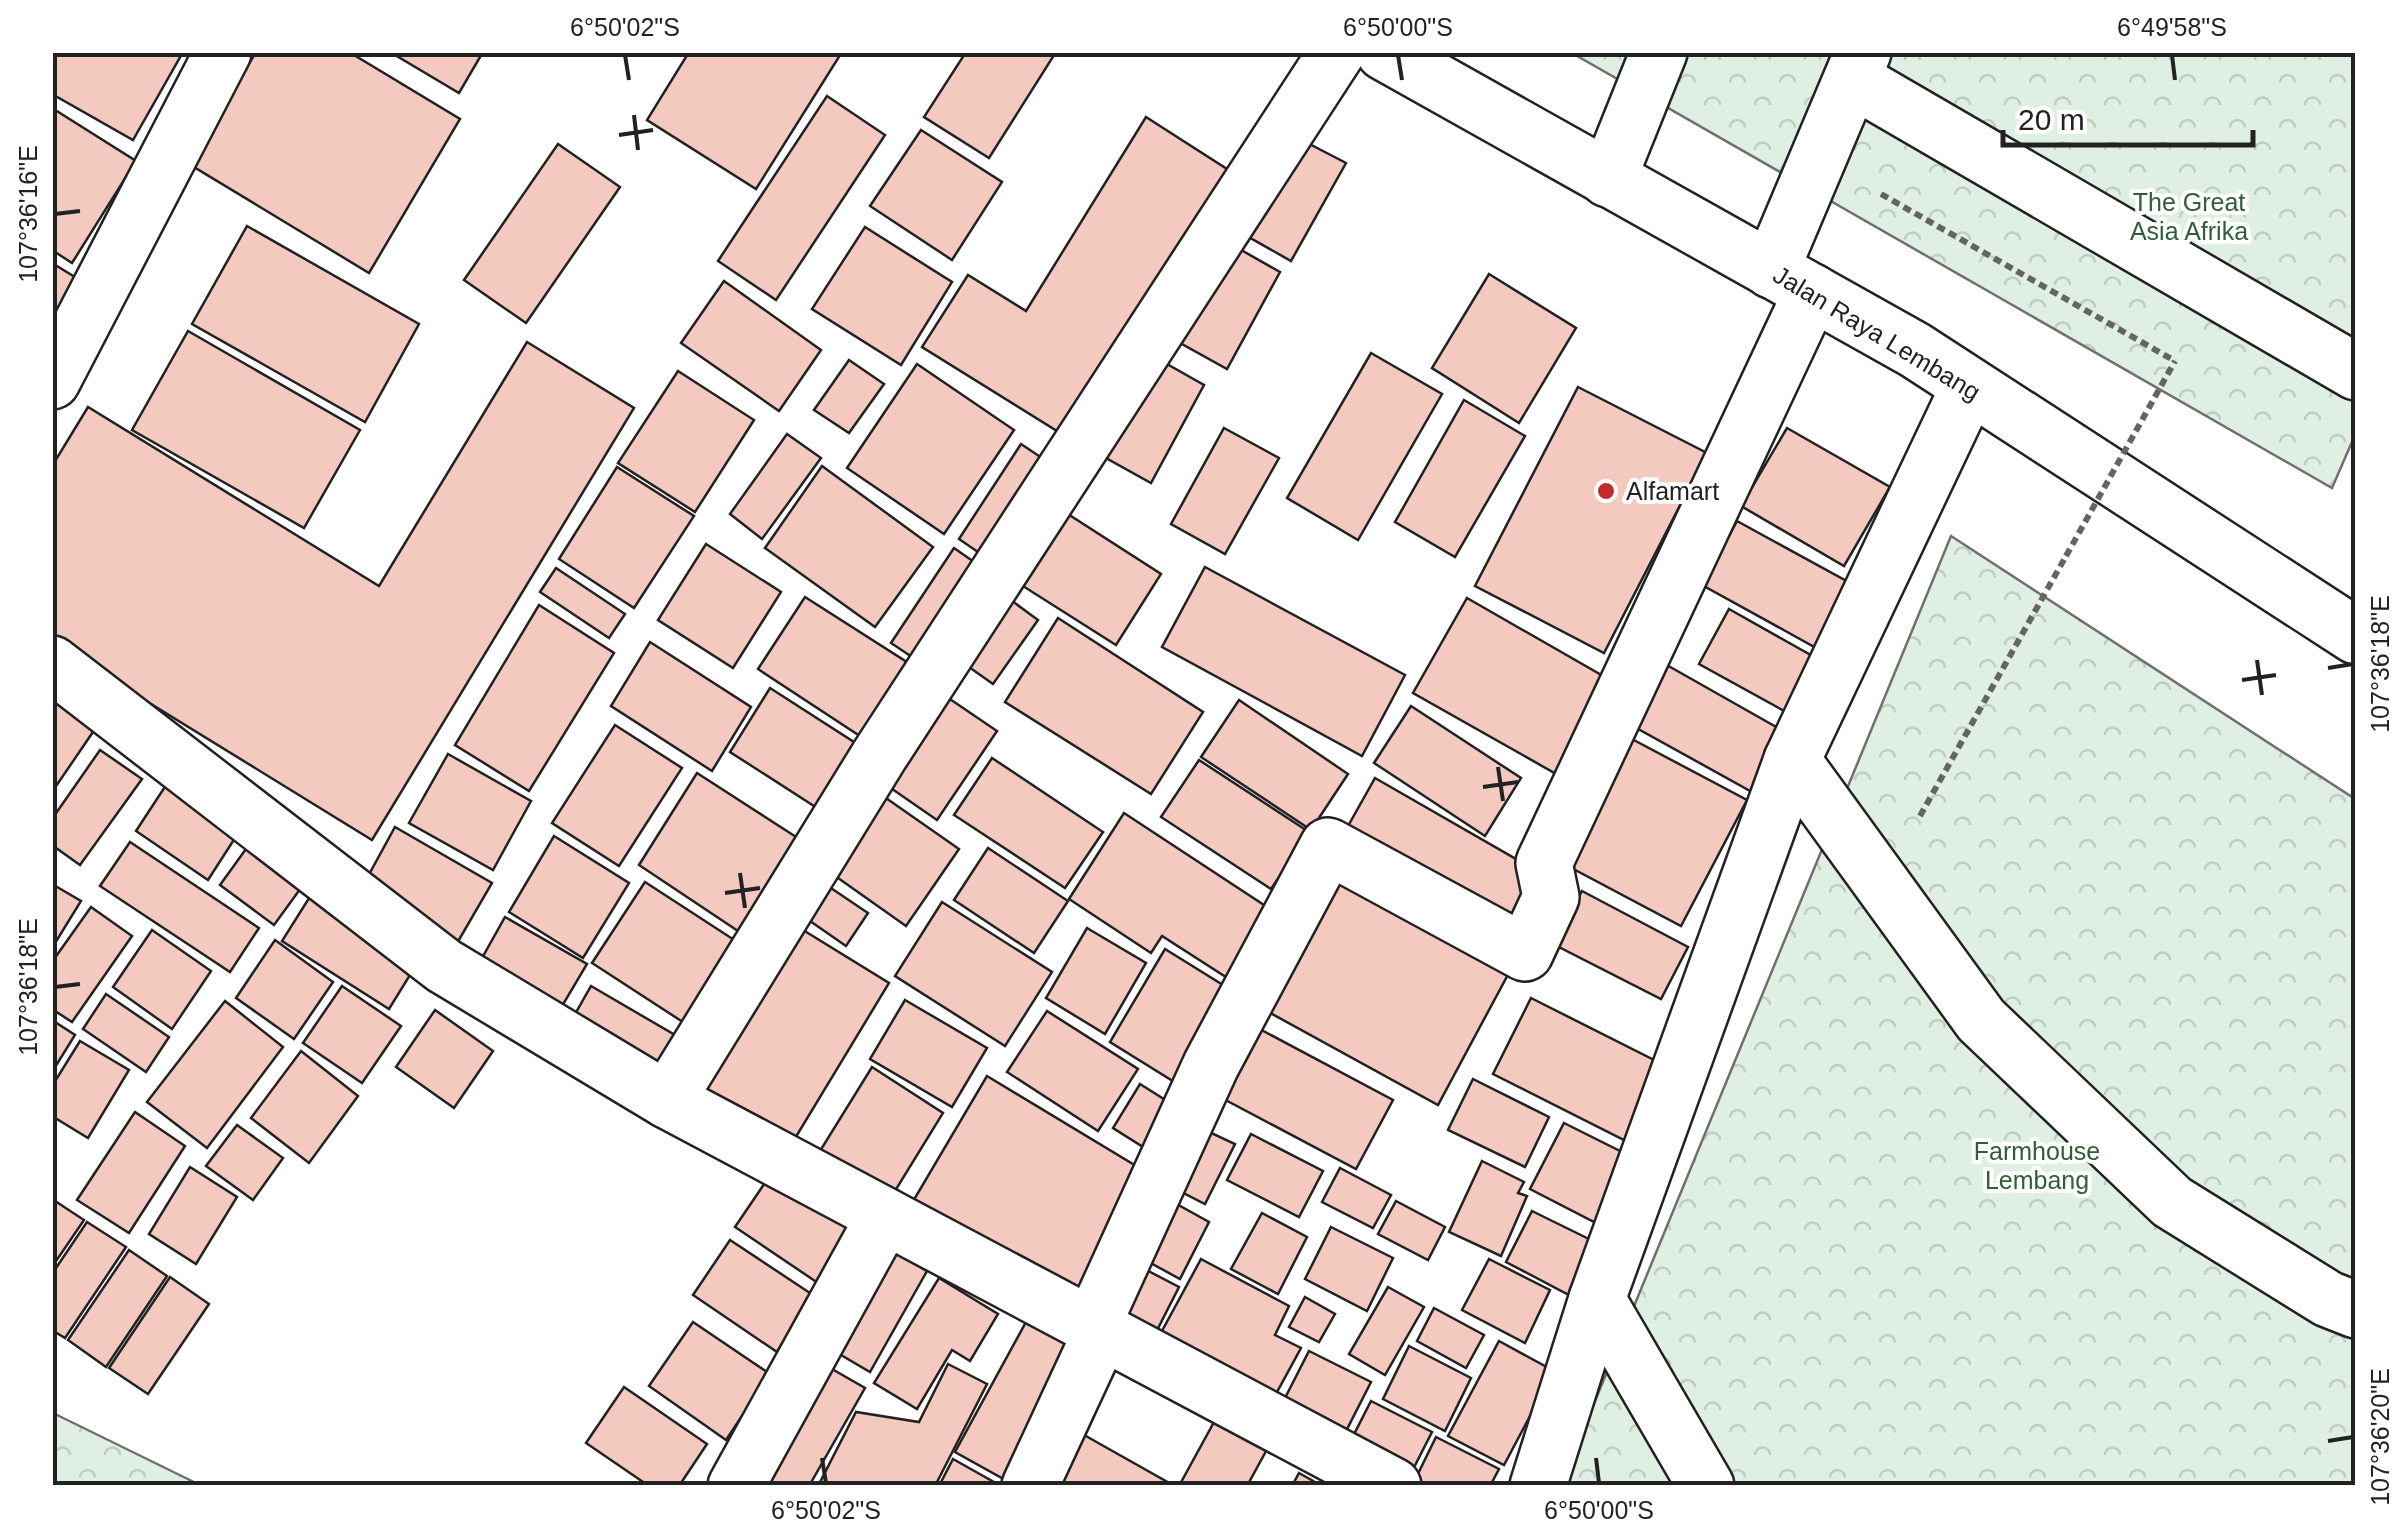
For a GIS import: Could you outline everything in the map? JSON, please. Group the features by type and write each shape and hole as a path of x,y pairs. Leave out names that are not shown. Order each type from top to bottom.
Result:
{"street":[{"path":"52,381 224,52"},
{"path":"668,1100 879,756 1337,52"},
{"name":"Jalan Raya Lembang","path":"1384,52 1915,350 2356,636"},
{"path":"1608,179 1659,52"},
{"path":"1030,1486 1211,1066 1328,846 1525,953 1550,897 1544,863 1792,281 1818,158 1857,66 2356,372"},
{"path":"1538,1486 1597,1299 1792,760 1969,387"},
{"path":"52,664 444,966 668,1100 1394,1486"},
{"path":"1792,760 1981,1020 2172,1202 2328,1300 2356,1310"},
{"path":"736,1486 886,1216"},
{"path":"1597,1299 1706,1486"}],"path":[{"path":"1818,158 2175,361 1881,884"}],"green space":[{"name":"The Great Asia Afrika","path":"1572,53 2355,53 2355,435 2332,488"},
{"name":"Farmhouse Lembang","path":"1951,536 2355,799 2355,1485 1560,1486"},
{"path":"53,1413 200,1485 53,1485"}],"building":[{"path":"52,52 183,52 133,140 52,94"},
{"path":"256,52 349,52 460,119 369,273 189,164"},
{"path":"390,52 483,52 459,93"},
{"path":"689,52 842,52 756,189 647,120"},
{"path":"966,52 1056,52 989,158 924,117"},
{"path":"827,96 885,135 776,300 718,261"},
{"path":"52,108 136,161 72,263 52,250"},
{"path":"1146,117 1230,171 1065,436 922,347 968,275 1026,311"},
{"path":"921,130 1002,182 952,260 870,206"},
{"path":"1292,135 1346,163 1291,261 1238,231"},
{"path":"558,144 620,187 526,323 464,280"},
{"path":"247,226 419,324 365,422 192,324"},
{"path":"865,227 952,282 901,365 812,309"},
{"path":"1227,242 1280,272 1227,369 1173,339"},
{"path":"52,263 83,282 52,334"},
{"path":"1489,274 1576,328 1519,423 1432,368"},
{"path":"724,281 821,350 779,411 681,343"},
{"path":"188,331 360,430 304,528 132,430"},
{"path":"527,342 634,408 372,840 52,643 52,466 88,407 379,586"},
{"path":"1371,353 1442,394 1358,540 1287,498"},
{"path":"1151,355 1204,385 1151,483 1097,453"},
{"path":"849,360 884,384 849,433 814,410"},
{"path":"917,364 1014,430 944,534 847,468"},
{"path":"678,371 754,420 695,512 618,463"},
{"path":"1578,387 1707,453 1604,653 1475,586"},
{"path":"1464,400 1525,436 1455,557 1395,522"},
{"path":"1224,428 1279,458 1225,554 1171,524"},
{"path":"1787,428 1890,487 1844,566 1741,506"},
{"path":"787,434 821,458 762,539 730,514"},
{"path":"1021,444 1054,466 991,561 959,539"},
{"path":"822,466 933,547 875,627 765,548"},
{"path":"617,467 694,516 634,608 559,559"},
{"path":"1060,509 1161,574 1116,645 1015,581"},
{"path":"1737,521 1852,584 1818,649 1702,585"},
{"path":"706,544 781,592 733,668 658,620"},
{"path":"954,548 987,571 924,665 891,643"},
{"path":"1205,567 1405,675 1362,756 1162,647"},
{"path":"556,568 625,614 609,638 540,592"},
{"path":"1004,595 1038,620 993,684 959,660"},
{"path":"805,597 913,666 866,740 758,669"},
{"path":"1467,598 1617,684 1565,779 1413,693"},
{"path":"539,605 614,653 529,791 455,745"},
{"path":"1729,609 1816,658 1786,712 1699,664"},
{"path":"1058,618 1203,712 1151,794 1005,702"},
{"path":"650,642 751,707 712,771 611,706"},
{"path":"1665,664 1785,732 1752,792 1631,725"},
{"path":"770,688 871,753 831,817 730,752"},
{"path":"941,693 997,731 937,820 882,782"},
{"path":"52,700 95,729 52,792"},
{"path":"1239,700 1348,774 1311,830 1201,757"},
{"path":"1411,706 1521,778 1485,836 1374,763"},
{"path":"615,725 682,768 619,866 552,823"},
{"path":"1630,738 1747,800 1681,926 1564,864"},
{"path":"100,750 142,779 80,865 52,845 52,819"},
{"path":"448,754 531,801 493,870 409,823"},
{"path":"992,758 1103,832 1065,888 954,815"},
{"path":"1199,760 1309,832 1271,889 1161,817"},
{"path":"697,773 804,842 744,935 639,865"},
{"path":"172,776 244,824 208,880 136,831"},
{"path":"1375,778 1542,874 1509,932 1343,835"},
{"path":"873,789 959,849 906,926 821,866"},
{"path":"1124,813 1273,911 1229,979 1162,936 1151,953 1069,899"},
{"path":"395,827 492,883 456,945 361,889"},
{"path":"259,831 314,870 274,925 220,885"},
{"path":"554,836 629,883 583,958 509,912"},
{"path":"130,842 259,928 230,972 100,886"},
{"path":"988,848 1068,901 1034,953 954,900"},
{"path":"1336,874 1511,969 1438,1105 1263,1009"},
{"path":"819,880 868,913 846,946 797,912"},
{"path":"645,882 742,945 689,1026 592,963"},
{"path":"52,884 81,901 52,948"},
{"path":"316,887 423,954 389,1009 282,941"},
{"path":"1582,891 1688,947 1661,999 1553,944"},
{"path":"942,902 1052,972 1005,1046 895,976"},
{"path":"91,907 132,936 72,1022 52,1009 52,962"},
{"path":"505,917 587,964 552,1023 472,976"},
{"path":"790,922 889,983 791,1145 692,1084"},
{"path":"1087,928 1146,963 1105,1034 1046,998"},
{"path":"152,930 211,971 172,1029 113,987"},
{"path":"275,940 333,982 294,1039 236,998"},
{"path":"1165,949 1231,990 1176,1083 1110,1042"},
{"path":"342,986 401,1026 362,1083 303,1043"},
{"path":"591,986 687,1042 663,1087 566,1030"},
{"path":"106,994 169,1037 146,1072 83,1029"},
{"path":"1531,998 1666,1066 1628,1142 1493,1074"},
{"path":"905,1000 987,1048 952,1107 870,1059"},
{"path":"225,1001 283,1047 207,1148 147,1102"},
{"path":"435,1010 493,1051 454,1108 396,1067"},
{"path":"1047,1011 1138,1069 1098,1131 1007,1072"},
{"path":"52,1020 75,1035 52,1072"},
{"path":"1254,1026 1393,1100 1356,1169 1218,1096"},
{"path":"80,1041 129,1070 88,1138 52,1116 52,1086"},
{"path":"301,1051 358,1096 309,1163 251,1118"},
{"path":"872,1067 943,1113 887,1204 815,1159"},
{"path":"987,1076 1151,1175 1074,1307 909,1208"},
{"path":"1473,1079 1549,1117 1525,1167 1448,1130"},
{"path":"1140,1084 1178,1108 1151,1152 1113,1128"},
{"path":"135,1112 185,1146 129,1233 77,1200"},
{"path":"1190,1123 1235,1144 1205,1204 1160,1181"},
{"path":"1564,1123 1632,1157 1598,1224 1530,1189"},
{"path":"237,1125 283,1158 253,1200 206,1166"},
{"path":"1251,1134 1323,1171 1299,1217 1227,1180"},
{"path":"1482,1161 1524,1182 1518,1193 1527,1196 1501,1256 1449,1232"},
{"path":"190,1167 237,1197 196,1264 149,1234"},
{"path":"1340,1168 1391,1195 1373,1228 1322,1202"},
{"path":"773,1171 856,1227 818,1283 735,1227"},
{"path":"1164,1197 1209,1222 1180,1279 1134,1254"},
{"path":"52,1199 84,1220 52,1267"},
{"path":"1396,1201 1445,1227 1428,1260 1378,1234"},
{"path":"1532,1211 1595,1242 1569,1295 1506,1262"},
{"path":"1262,1213 1307,1237 1278,1294 1231,1269"},
{"path":"87,1222 126,1247 65,1338 52,1330 52,1274"},
{"path":"1331,1227 1393,1258 1367,1311 1305,1279"},
{"path":"730,1240 813,1295 777,1352 693,1295"},
{"path":"881,1244 927,1271 870,1372 824,1345"},
{"path":"129,1250 167,1276 106,1367 68,1340"},
{"path":"1201,1259 1289,1306 1275,1335 1301,1348 1271,1403 1156,1342"},
{"path":"1489,1259 1550,1290 1525,1343 1462,1310"},
{"path":"1133,1263 1179,1287 1150,1344 1103,1320"},
{"path":"170,1277 209,1304 148,1394 109,1368"},
{"path":"939,1278 998,1314 970,1361 952,1350 917,1409 874,1383"},
{"path":"1388,1287 1424,1307 1385,1375 1349,1354"},
{"path":"1305,1297 1335,1314 1319,1342 1289,1327"},
{"path":"1434,1308 1484,1335 1466,1368 1417,1341"},
{"path":"693,1322 770,1374 726,1440 649,1386"},
{"path":"1026,1322 1080,1352 1009,1482 955,1452"},
{"path":"1499,1341 1554,1371 1504,1465 1448,1436"},
{"path":"1409,1346 1471,1378 1445,1431 1383,1399"},
{"path":"1309,1351 1371,1382 1345,1433 1283,1402"},
{"path":"818,1361 865,1388 809,1486 746,1486"},
{"path":"948,1364 987,1384 935,1486 818,1486 856,1412 919,1422"},
{"path":"624,1387 707,1444 679,1486 649,1486 586,1443"},
{"path":"1371,1401 1432,1432 1406,1483 1345,1452"},
{"path":"1219,1413 1271,1442 1247,1486 1179,1486"},
{"path":"1077,1431 1171,1484 1170,1486 1047,1486"},
{"path":"1436,1437 1499,1469 1490,1486 1412,1486"},
{"path":"953,1459 1001,1486 939,1486"},
{"path":"1299,1473 1322,1486 1292,1486"}],"place":[{"name":"Alfamart","path":"1606,491"}]}
